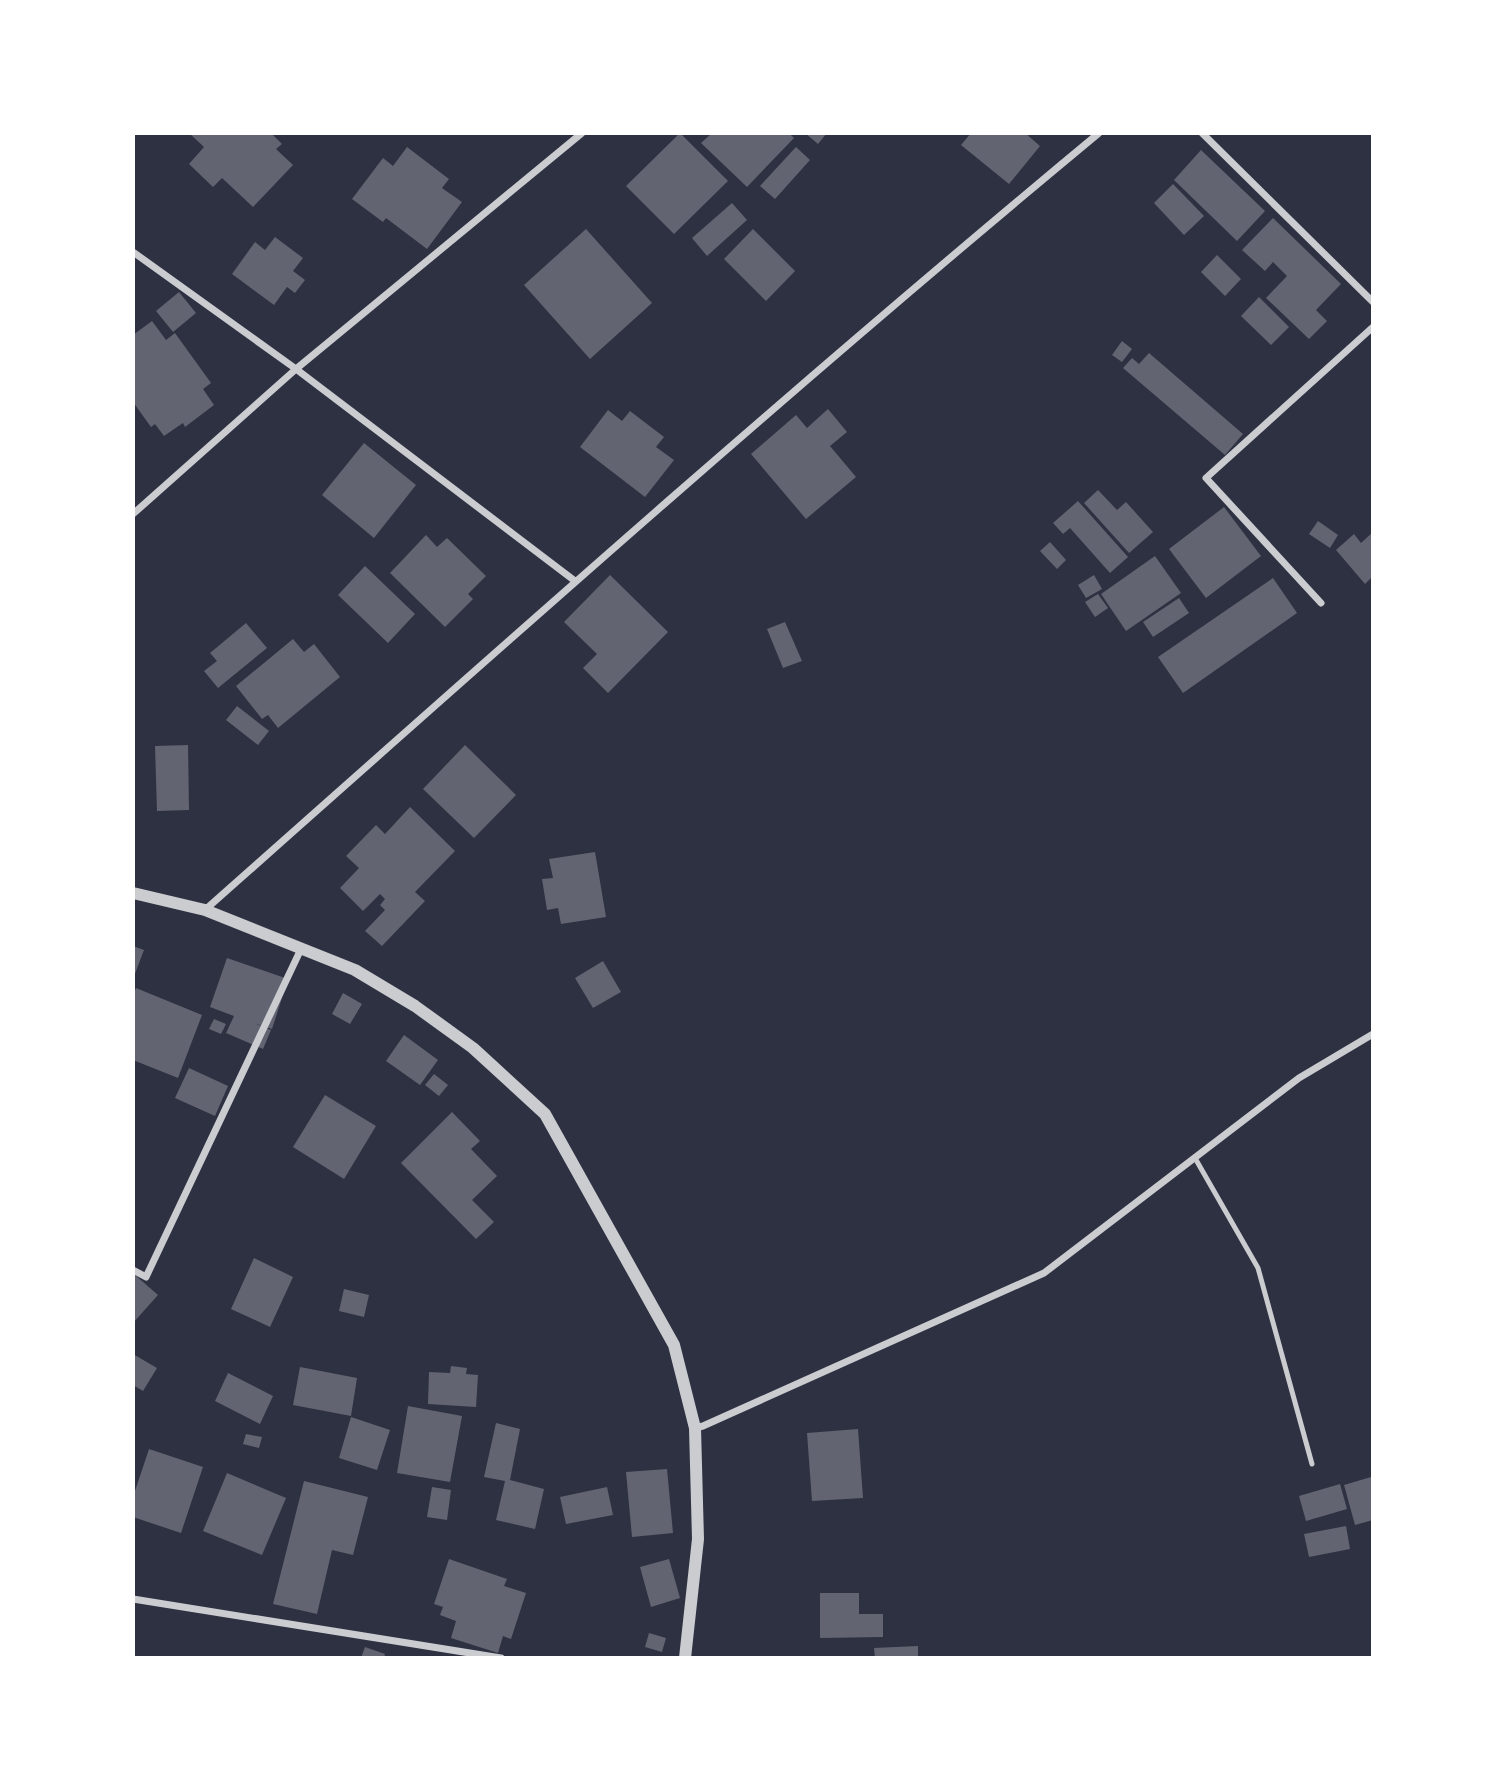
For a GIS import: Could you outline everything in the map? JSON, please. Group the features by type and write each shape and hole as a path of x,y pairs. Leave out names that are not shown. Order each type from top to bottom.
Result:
{"street":[{"path":"133,514 296,369 582,133"},
{"path":"205,910 575,581 1099,133"},
{"path":"1202,133 1373,302"},
{"path":"133,252 296,369 575,581"},
{"path":"1321,603 1206,478 1373,327"},
{"path":"133,893 205,910 355,970 415,1006 473,1048 545,1114 674,1345 695,1428 698,1539 685,1658"},
{"path":"133,1270 146,1277 301,949"},
{"path":"695,1428 1044,1273 1299,1079 1373,1034"},
{"path":"133,1599 501,1658"}],"lane":[{"path":"1195,1157 1258,1268 1312,1464"}],"building":[{"path":"189,133 271,133 282,144 276,149 293,165 253,207 222,178 213,187 189,164 204,147"},
{"path":"680,133 728,181 674,234 626,186"},
{"path":"712,133 789,133 794,138 747,187 701,143"},
{"path":"805,133 827,133 818,144"},
{"path":"971,133 1025,133 1040,146 1009,184 961,145"},
{"path":"407,147 449,179 442,188 462,202 427,249 386,218 383,222 352,199 383,158 393,166"},
{"path":"796,147 810,160 775,199 760,186"},
{"path":"1201,150 1265,211 1237,241 1174,180"},
{"path":"1173,184 1204,216 1184,235 1154,203"},
{"path":"732,203 747,220 707,256 692,238"},
{"path":"1273,218 1341,284 1316,310 1327,321 1309,339 1266,298 1287,276 1273,262 1265,271 1242,250"},
{"path":"586,229 652,303 590,359 524,285"},
{"path":"753,229 795,271 766,301 724,259"},
{"path":"275,237 303,258 293,271 305,280 295,293 287,287 274,305 232,274 255,242 265,250"},
{"path":"1217,255 1241,279 1225,296 1201,272"},
{"path":"179,292 196,313 173,332 156,311"},
{"path":"1259,297 1289,327 1271,345 1241,316"},
{"path":"152,321 166,340 175,333 211,383 203,389 214,405 185,427 183,423 164,436 155,424 151,427 133,402 133,335"},
{"path":"1122,341 1132,349 1122,362 1112,355"},
{"path":"1149,353 1243,434 1225,455 1123,368 1132,358 1139,364"},
{"path":"828,409 847,432 830,446 856,477 806,519 751,454 796,415 807,428"},
{"path":"608,410 622,421 630,411 664,437 656,447 674,460 645,497 580,447"},
{"path":"364,443 416,485 374,538 322,495"},
{"path":"1098,490 1117,510 1126,502 1153,532 1129,553 1084,503"},
{"path":"1078,501 1128,557 1110,573 1070,528 1063,534 1053,523"},
{"path":"1224,507 1261,556 1206,598 1169,549"},
{"path":"1318,521 1338,535 1330,548 1309,534"},
{"path":"1373,532 1373,576 1365,584 1336,550 1354,534 1361,543"},
{"path":"426,535 437,547 447,538 486,576 468,594 473,599 445,627 390,573"},
{"path":"1050,542 1066,560 1057,569 1040,551"},
{"path":"1155,556 1181,593 1126,631 1101,594"},
{"path":"365,566 415,614 388,643 338,595"},
{"path":"610,575 668,632 608,693 583,668 597,654 564,622"},
{"path":"1094,575 1102,589 1086,598 1078,585"},
{"path":"1273,578 1297,613 1183,693 1158,657"},
{"path":"1098,594 1108,608 1095,617 1085,602"},
{"path":"1179,598 1189,613 1153,637 1143,622"},
{"path":"785,622 802,661 783,668 767,629"},
{"path":"246,623 267,648 218,688 204,671 217,661 210,653"},
{"path":"293,639 304,652 314,644 340,677 278,728 268,715 262,719 236,686"},
{"path":"237,706 269,731 258,745 226,720"},
{"path":"188,745 189,810 157,811 155,746"},
{"path":"465,745 516,795 474,838 423,789"},
{"path":"410,807 455,851 415,892 425,901 382,946 365,931 385,910 380,905 385,899 380,894 363,911 340,888 359,868 346,856 376,825 385,834"},
{"path":"595,852 606,917 561,924 558,908 547,910 542,879 553,878 549,859"},
{"path":"133,946 144,950 133,979"},
{"path":"227,958 288,979 272,1029 254,1023 271,1030 263,1049 226,1033 234,1016 210,1007"},
{"path":"603,961 621,992 593,1008 575,978"},
{"path":"136,988 202,1015 178,1078 133,1060 133,995"},
{"path":"343,993 362,1004 350,1024 332,1014"},
{"path":"214,1019 226,1024 221,1034 209,1029"},
{"path":"404,1035 438,1060 420,1085 386,1061"},
{"path":"189,1068 228,1086 215,1116 175,1098"},
{"path":"434,1074 448,1085 439,1096 425,1085"},
{"path":"325,1095 376,1126 344,1179 293,1147"},
{"path":"452,1112 480,1141 471,1149 497,1176 472,1200 494,1222 476,1239 401,1163"},
{"path":"254,1258 293,1277 270,1327 231,1309"},
{"path":"135,1275 158,1295 133,1323 133,1277"},
{"path":"344,1289 369,1295 364,1317 339,1311"},
{"path":"133,1354 157,1368 143,1391 133,1385"},
{"path":"451,1366 467,1368 466,1374 478,1375 476,1407 428,1404 429,1372 450,1373"},
{"path":"300,1367 357,1378 351,1416 293,1405"},
{"path":"228,1373 273,1396 260,1424 215,1401"},
{"path":"408,1406 462,1416 450,1482 397,1473"},
{"path":"351,1417 390,1430 377,1470 339,1458"},
{"path":"496,1423 520,1429 510,1480 544,1489 535,1529 496,1520 505,1481 484,1477"},
{"path":"858,1429 863,1498 812,1501 807,1433"},
{"path":"246,1434 262,1437 259,1448 243,1444"},
{"path":"149,1449 203,1467 181,1533 133,1517 133,1497"},
{"path":"667,1469 673,1533 632,1537 626,1472"},
{"path":"227,1473 286,1498 262,1555 203,1531"},
{"path":"1371,1477 1373,1520 1355,1525 1344,1485"},
{"path":"304,1481 368,1497 353,1555 332,1550 317,1614 273,1604"},
{"path":"1340,1484 1347,1509 1306,1521 1299,1496"},
{"path":"432,1487 451,1490 447,1520 427,1517"},
{"path":"607,1487 613,1515 566,1524 560,1497"},
{"path":"1346,1526 1350,1549 1309,1557 1304,1534"},
{"path":"449,1559 507,1579 504,1586 526,1593 511,1639 503,1636 498,1653 451,1638 456,1621 440,1615 443,1607 434,1604"},
{"path":"669,1559 680,1598 651,1607 640,1567"},
{"path":"820,1593 859,1593 859,1614 883,1614 883,1637 820,1638"},
{"path":"649,1633 666,1638 662,1652 645,1647"},
{"path":"918,1646 918,1658 875,1658 874,1648"},
{"path":"365,1647 385,1654 384,1658 361,1658"}]}
